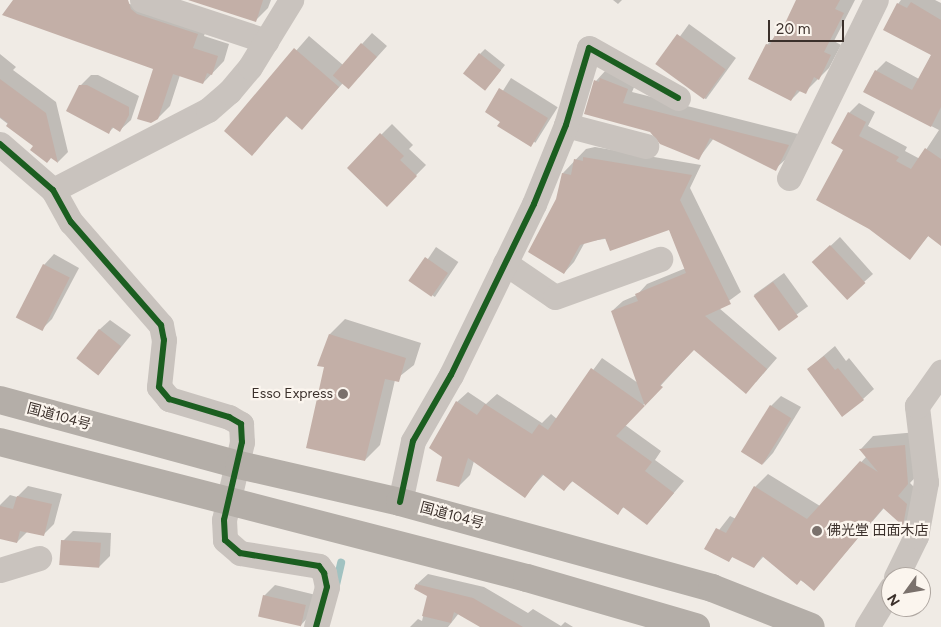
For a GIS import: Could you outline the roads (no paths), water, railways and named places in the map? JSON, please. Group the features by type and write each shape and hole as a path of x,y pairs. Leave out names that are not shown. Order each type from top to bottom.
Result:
{"highway":[{"name":"国道104号","path":"0,400 239,465 400,502 712,588 811,627"},
{"path":"0,442 527,578 696,627"}],"street":[{"path":"142,0 266,41"},
{"path":"53,190 208,110 229,92 266,41 291,0"},
{"path":"788,178 876,0"},
{"path":"400,502 413,441 451,375 543,182 566,125 589,48 678,98"},
{"path":"566,125 646,146"},
{"path":"0,144 53,190 71,222 161,325 164,340 159,387 169,399 229,417 241,424 239,465 223,530 225,540 240,553 319,566 324,573 327,586 316,627"},
{"path":"505,263 555,297 660,259"},
{"path":"901,567 916,536 926,482 917,406 941,372"},
{"path":"0,570 39,558"},
{"path":"867,627 881,604"}],"waterway":[{"path":"336,585 341,563"}],"place":[{"name":"Esso Express","path":"343,394"},
{"name":"佛光堂 田面木店","path":"817,531"}]}
